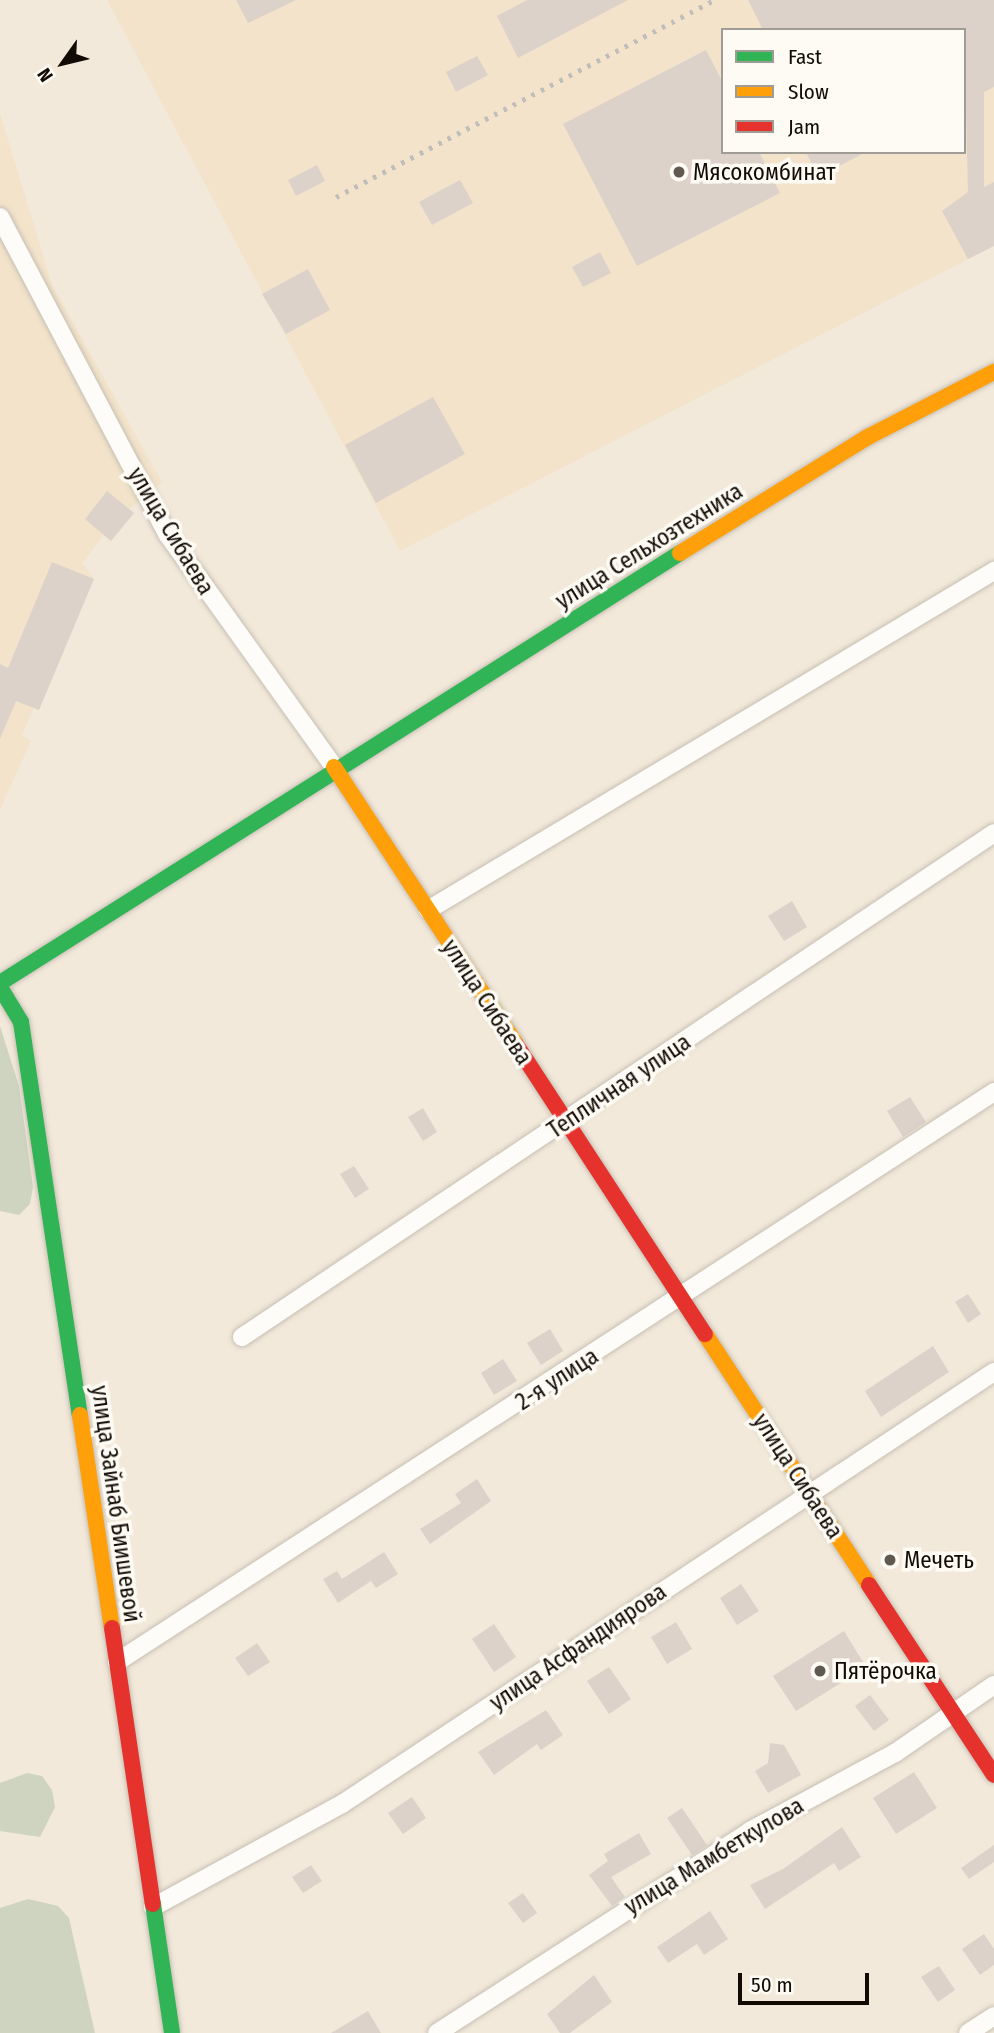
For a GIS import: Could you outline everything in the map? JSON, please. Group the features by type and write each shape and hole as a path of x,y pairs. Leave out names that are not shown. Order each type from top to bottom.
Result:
{"main road":[{"name":"улица Сельхозтехника","path":"0,985 334,767 868,437 994,372"},
{"name":"улица Сибаева","path":"334,767 994,1775"},
{"name":"улица Зайнаб Биишевой","path":"0,985 21,1022 172,2033"}],"street":[{"name":"улица Сибаева","path":"0,217 168,535 334,767"},
{"path":"428,911 994,571"},
{"name":"Тепличная улица","path":"242,1337 994,833"},
{"name":"2-я улица","path":"117,1662 680,1299 994,1092"},
{"name":"улица Асфандиярова","path":"153,1907 342,1804 809,1492 994,1372"},
{"name":"улица Мамбеткулова","path":"437,2033 750,1831 895,1753 994,1685"},
{"path":"968,2033 994,2016"}],"shaded area":[{"path":"107,0 994,0 994,246 400,551"},
{"path":"0,113 52,285 162,482 129,509 134,513 111,541 104,535 82,563 94,579 39,710 34,708 22,735 31,741 0,810"}],"green space":[{"path":"0,1026 19,1086 33,1187 30,1204 19,1215 0,1211"},
{"path":"27,1773 42,1776 52,1790 55,1807 40,1837 0,1831 0,1783"},
{"path":"28,1899 58,1906 69,1918 95,2033 0,2033 0,1908"}],"building":[{"path":"236,0 296,0 248,23"},
{"path":"527,0 628,0 518,58 497,16"},
{"path":"748,0 994,0 994,87 984,92 984,187 994,182 994,246 968,259 942,211 968,192 966,28 762,28"},
{"name":"Мясокомбинат","path":"706,50 721,79 721,154 760,154 780,193 637,266 563,124"},
{"path":"477,56 488,75 456,92 446,72"},
{"name":"Мясокомбинат","path":"807,154 862,154 818,177"},
{"path":"317,165 325,181 296,196 288,180"},
{"path":"460,180 473,203 432,225 419,202"},
{"path":"600,252 611,273 583,287 572,267"},
{"path":"308,269 330,310 286,334 262,294"},
{"path":"433,397 465,454 376,503 345,445"},
{"path":"107,491 134,513 111,541 85,519"},
{"path":"52,562 94,579 39,710 16,701 0,739 0,664 8,668"},
{"path":"792,901 807,927 784,941 768,916"},
{"path":"910,1097 926,1122 903,1137 887,1111"},
{"path":"423,1108 437,1132 423,1141 408,1117"},
{"path":"354,1166 369,1189 355,1198 340,1174"},
{"path":"968,1294 981,1314 968,1323 955,1302"},
{"path":"550,1329 563,1351 541,1365 527,1343"},
{"path":"933,1346 949,1372 881,1417 865,1391"},
{"path":"503,1359 517,1381 494,1395 481,1373"},
{"path":"477,1479 491,1501 430,1544 420,1529 461,1503 455,1494"},
{"path":"384,1552 398,1574 376,1588 371,1581 338,1603 323,1579 337,1571 342,1579"},
{"path":"741,1584 759,1611 737,1625 720,1598"},
{"path":"676,1622 692,1649 667,1664 651,1637"},
{"path":"494,1624 516,1657 494,1672 472,1639"},
{"name":"Пятёрочка","path":"844,1631 866,1667 796,1711 773,1676"},
{"path":"257,1643 270,1662 248,1676 235,1658"},
{"path":"609,1667 631,1699 609,1714 587,1681"},
{"path":"870,1695 889,1720 874,1731 855,1706"},
{"path":"546,1710 563,1735 541,1750 537,1744 494,1775 478,1752"},
{"path":"770,1743 784,1745 801,1775 768,1793 755,1771 768,1763"},
{"path":"914,1772 937,1808 896,1834 873,1798"},
{"path":"412,1797 426,1818 403,1834 388,1813"},
{"path":"682,1808 707,1845 692,1855 667,1818"},
{"path":"842,1827 861,1857 839,1871 834,1863 765,1909 750,1885 783,1869"},
{"path":"639,1833 651,1854 611,1877 625,1897 612,1906 589,1875 608,1861 604,1854"},
{"path":"994,1845 994,1862 969,1879 961,1868"},
{"path":"311,1865 322,1881 303,1893 292,1877"},
{"path":"523,1893 537,1913 523,1923 508,1903"},
{"path":"710,1911 728,1939 704,1955 697,1944 668,1963 657,1947"},
{"path":"984,1934 994,1949 994,1965 980,1975 962,1949"},
{"path":"939,1966 955,1990 938,2002 921,1977"},
{"path":"594,1975 612,2002 570,2033 560,2033 547,2014"},
{"path":"368,2011 381,2033 331,2033"}],"railway":[{"path":"336,197 715,0"}],"traffic: fast":[{"path":"0,983 680,553"},
{"path":"0,987 21,1022 80,1415"},
{"path":"153,1904 172,2033"}],"traffic: slow":[{"path":"680,553 868,437 994,372"},
{"path":"334,767 517,1046"},
{"path":"705,1334 869,1585"},
{"path":"80,1415 112,1628"}],"traffic: jam":[{"path":"517,1046 705,1334"},
{"path":"869,1585 994,1775"},
{"path":"112,1628 153,1904"}],"place":[{"name":"Мясокомбинат","path":"679,172"},
{"name":"Мечеть","path":"890,1560"},
{"name":"Пятёрочка","path":"820,1671"}]}
